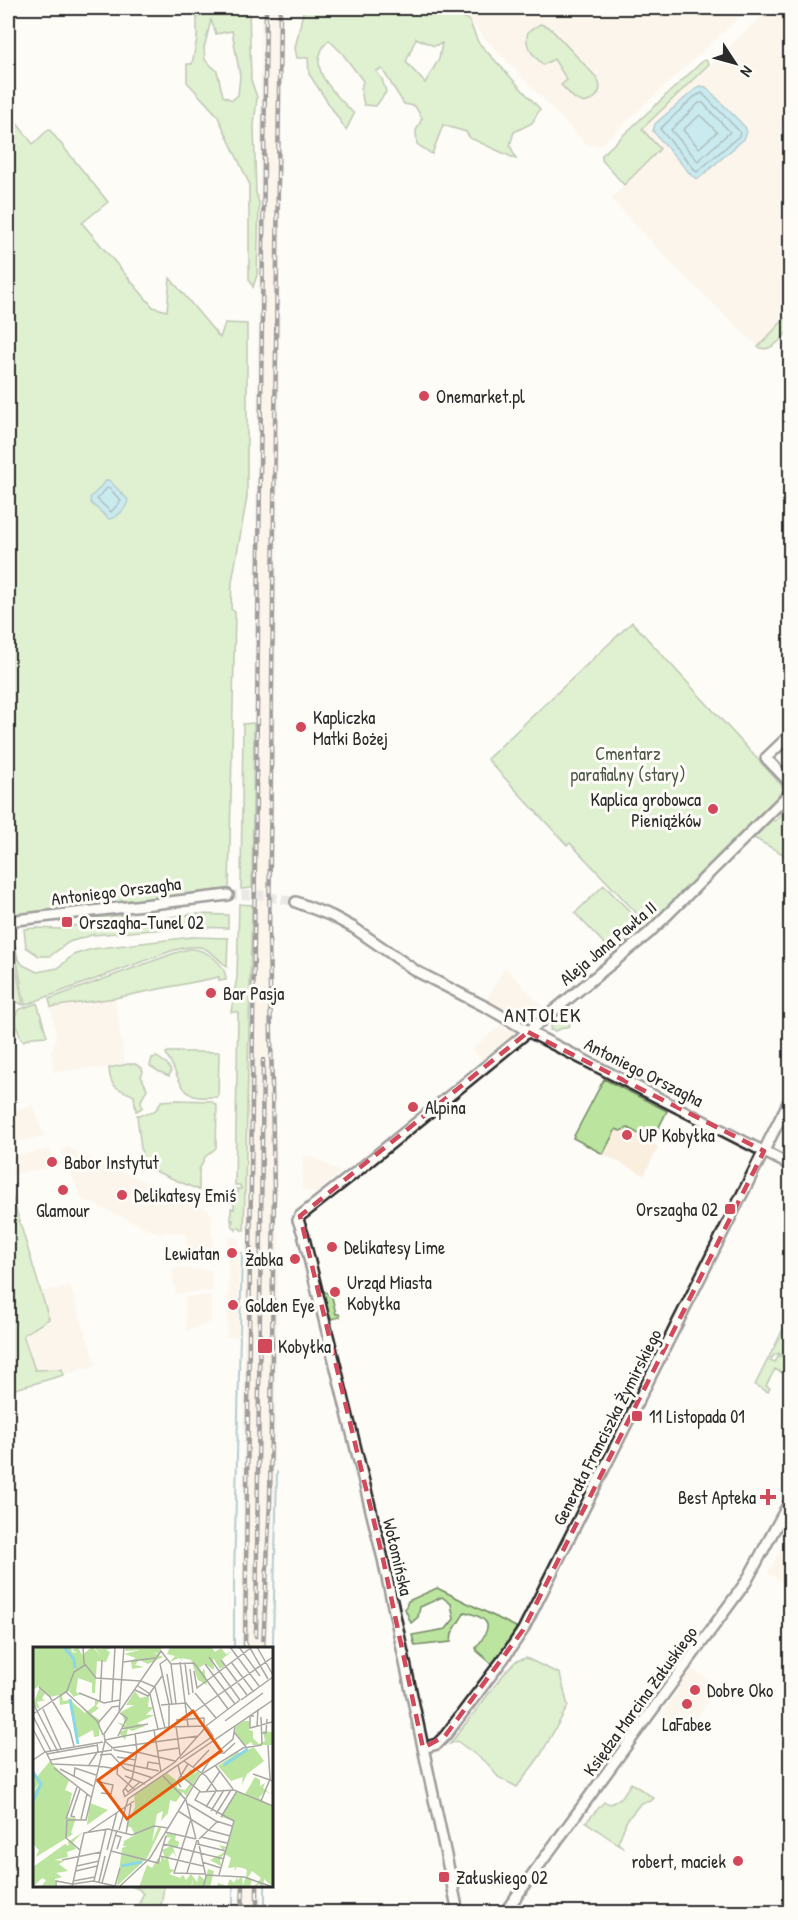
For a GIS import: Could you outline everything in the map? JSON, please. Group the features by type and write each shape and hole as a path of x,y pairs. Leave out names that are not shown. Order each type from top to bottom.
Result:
{"street":[{"path":"790,735 766,758 790,783"},
{"name":"Aleja Jana Pawła II","path":"298,1220 652,930 790,793"},
{"name":"Antoniego Orszagha","path":"8,921 228,895"},
{"name":"Antoniego Orszagha","path":"296,902 346,924 416,971 488,1008 528,1032 790,1165"},
{"name":"Generała Franciszka Żymirskiego","path":"423,1748 437,1744 446,1736 523,1630 790,1099"},
{"name":"Wołomińska","path":"298,1220 382,1559 457,1909"},
{"name":"Księdza Marcina Załuskiego","path":"504,1912 740,1590 790,1502"}],"highlighted area":[{"path":"528,1032 764,1151 523,1630 445,1736 423,1748 383,1559 300,1216"}],"shaded area":[{"path":"261,8 283,8 271,957 277,1153 276,1231 279,1231 274,1501 267,1647 241,1647 245,1242 248,1242 248,1229 244,1229 244,1222 252,888"},
{"path":"456,8 746,8 742,15 601,145 594,146 586,144"},
{"path":"770,8 781,8 790,18 790,313 758,347 673,265 611,199 660,149 642,129"},
{"path":"505,967 545,1009 527,1023 486,1001"},
{"path":"115,998 125,1064 54,1072 51,1052 56,1039 51,1007"},
{"path":"502,1024 515,1033 482,1060 472,1049"},
{"path":"33,1105 44,1135 15,1142 8,1121 8,1113"},
{"path":"628,1128 652,1141 658,1147 644,1175 603,1154 616,1129 620,1131"},
{"path":"67,1147 207,1209 212,1216 212,1256 186,1254 187,1233 165,1232 160,1234 82,1199 61,1150"},
{"path":"50,1149 58,1166 8,1175 8,1157"},
{"path":"303,1156 311,1156 341,1172 316,1194 302,1188"},
{"path":"228,1237 239,1239 238,1337 227,1337"},
{"path":"172,1268 212,1270 212,1291 176,1294"},
{"path":"70,1286 96,1365 64,1375 61,1369 35,1370 23,1334 49,1319 40,1292"},
{"path":"211,1295 211,1321 186,1331 185,1297"},
{"path":"790,1541 790,1586 768,1573 781,1549 786,1548"},
{"path":"691,1669 717,1684 689,1733 664,1718 664,1711"},
{"path":"239,1887 261,1887 261,1912 238,1912"}],"green space":[{"path":"197,8 249,8 251,80 257,97 254,126 256,193 259,203 257,275 253,287 249,279 249,183 217,115 187,82 187,64 192,64 197,39","holes":["211,20 216,34 232,31 240,76 238,95 232,100 223,96 217,71 205,60 204,48"]},
{"path":"304,8 455,8 469,20 478,42 540,109 532,123 514,132 510,145 516,159 470,138 466,132 443,125 432,154 417,144 416,131 422,118 415,106 404,104 382,69 376,71 382,79 386,92 376,106 364,105 361,90 363,81 329,40 323,47 319,61 323,78 354,114 346,130 309,74 308,58 297,58 295,48","holes":["416,38 434,46 442,43 439,59 425,83 406,62"]},
{"path":"540,24 549,27 597,78 600,87 598,94 592,100 584,103 575,99 561,85 567,80 554,59 543,65 530,50 527,42 528,32"},
{"path":"705,59 709,64 642,129 660,149 624,185 602,160 602,155"},
{"path":"8,112 33,144 49,129 108,202 82,223 153,307 167,311 170,278 220,338 225,323 247,324 247,497 232,582 231,609 235,612 229,889 8,915"},
{"path":"790,313 790,329 780,340 772,347 763,349 758,347"},
{"name":"Cmentarz parafialny (stary)","path":"632,622 785,789 648,925 570,843 567,845 487,759"},
{"path":"254,723 252,888 241,889 243,724"},
{"path":"790,802 790,858 754,838 772,820 775,821 781,815 779,813"},
{"path":"604,885 645,927 613,953 575,913"},
{"path":"239,904 252,905 244,1230 236,1228 236,1230 231,1224 233,1220 231,1221 231,1208 234,1209 238,1190 234,1189 241,1189 240,1185 235,1185 238,1012 231,1012 237,977"},
{"path":"129,914 131,920 135,921 194,914 228,915 228,928 191,927 92,935 69,942 50,956 39,956 26,947 24,929 59,929 78,925 90,919"},
{"path":"192,937 228,938 227,967 208,950 197,947 182,948 25,1005 13,939 18,959 23,965 37,972 58,968 73,955 92,949"},
{"path":"11,939 23,1005 9,998 8,993 8,940"},
{"path":"189,949 202,951 219,962 226,980 219,981 219,977 115,998 51,1007 49,999"},
{"path":"37,1003 47,1036 32,1037 23,1041 14,1019 18,1010"},
{"path":"570,1011 574,1011 575,1014 569,1026 555,1031 550,1030 551,1026"},
{"path":"168,1052 219,1052 218,1097 197,1097 186,1091 167,1056"},
{"path":"157,1057 167,1064 171,1071 169,1076 150,1066 152,1058"},
{"path":"135,1064 142,1068 141,1076 147,1089 141,1101 142,1108 136,1111 134,1096 116,1087 111,1081 109,1068"},
{"path":"604,1079 667,1111 652,1141 628,1128 620,1131 616,1129 603,1154 573,1138"},
{"path":"161,1101 211,1101 217,1106 216,1148 205,1157 199,1170 199,1190 143,1166 137,1115 152,1112"},
{"path":"8,1183 49,1319 23,1335 35,1370 62,1369 64,1375 8,1391"},
{"path":"323,1290 332,1297 336,1314 340,1317 332,1319 326,1310 322,1297 324,1296 321,1293"},
{"path":"786,1324 790,1327 790,1337 784,1349 790,1353 790,1359 778,1353 772,1358 769,1357"},
{"path":"779,1355 790,1361 790,1377 775,1369 766,1386 770,1388 768,1392 755,1385 768,1359 775,1362"},
{"path":"437,1588 516,1627 515,1633 492,1664 476,1648 487,1629 485,1621 465,1612 452,1633 451,1642 415,1646 412,1635 446,1629 454,1619 451,1604 442,1597 420,1607 418,1617 411,1623 405,1609 408,1601"},
{"path":"526,1658 560,1674 568,1706 540,1756 517,1787 498,1777 488,1764 457,1741 450,1744 507,1670 516,1661"},
{"path":"631,1783 654,1798 641,1803 627,1820 618,1843 625,1849 586,1822 604,1802 611,1804 622,1797"},
{"path":"134,1887 164,1887 160,1912 131,1912 139,1904 143,1894"}],"water":[{"path":"699,86 706,87 745,127 747,132 744,139 698,179 692,176 653,131 655,124"},
{"path":"109,480 128,500 121,512 109,519 91,503 90,498"}],"waterway":[{"path":"234,1647 242,1253"},
{"path":"273,1647 277,1472"},
{"path":"233,1887 233,1912"},
{"path":"265,1887 265,1912"}],"tunnel":[{"path":"228,895 260,895 296,902"}],"railway":[{"path":"245,1647 266,8"},
{"path":"263,1647 270,1501 274,1192 269,936 280,8"},
{"path":"256,1636 263,1060"},
{"path":"242,1912 243,1887"},
{"path":"257,1887 257,1912"}],"place":[{"name":"Onemarket.pl","path":"424,396"},
{"name":"Kapliczka Matki Bożej","path":"301,727"},
{"name":"Kaplica grobowca Pieniążków","path":"713,809"},
{"name":"Orszagha-Tunel 02","path":"67,922"},
{"name":"Bar Pasja","path":"211,993"},
{"name":"Alpina","path":"413,1107"},
{"name":"UP Kobyłka","path":"627,1135"},
{"name":"Babor Instytut","path":"52,1162"},
{"name":"Glamour","path":"63,1190"},
{"name":"Delikatesy Emiś","path":"122,1195"},
{"name":"Orszagha 02","path":"730,1209"},
{"name":"Delikatesy Lime","path":"332,1247"},
{"name":"Lewiatan","path":"232,1253"},
{"name":"Żabka","path":"295,1259"},
{"name":"Urząd Miasta Kobyłka","path":"335,1292"},
{"name":"Golden Eye","path":"233,1305"},
{"name":"Kobyłka","path":"265,1346"},
{"name":"11 Listopada 01","path":"637,1416"},
{"name":"Best Apteka","path":"768,1497"},
{"name":"Dobre Oko","path":"695,1690"},
{"name":"LaFabee","path":"687,1704"},
{"name":"robert, maciek","path":"738,1861"},
{"name":"Załuskiego 02","path":"444,1877"}],"district":[{"name":"ANTOLEK","path":"543,1014"}]}
